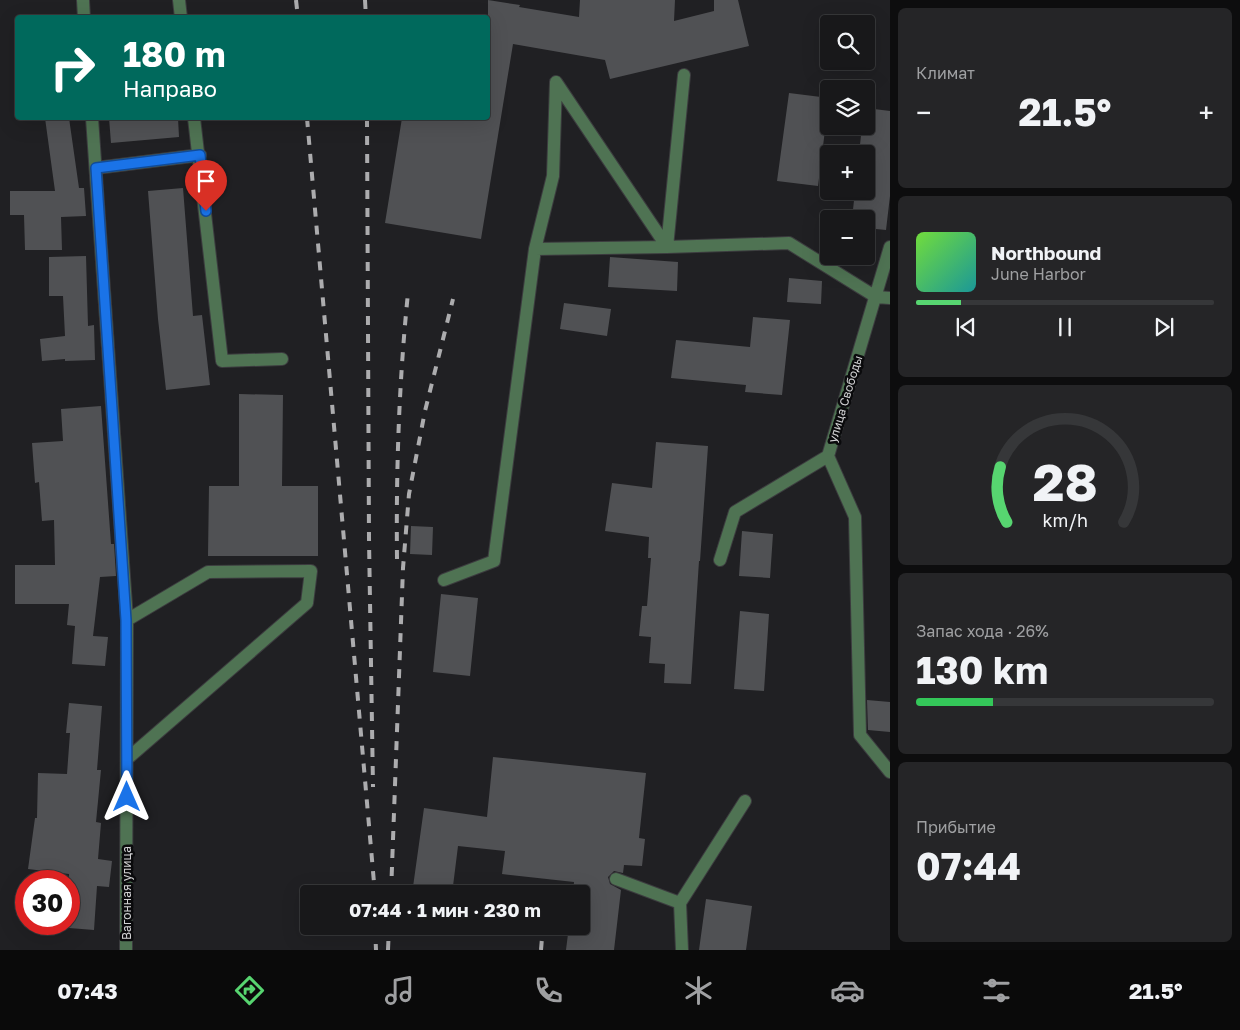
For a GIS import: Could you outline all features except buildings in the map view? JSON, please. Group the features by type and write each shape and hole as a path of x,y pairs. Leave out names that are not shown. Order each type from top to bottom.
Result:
{"street":[{"path":"83,0 84,15"},
{"path":"179,0 181,15"},
{"path":"667,247 684,75"},
{"path":"444,580 494,561 535,249 553,176 556,82 667,247"},
{"name":"Вагонная улица","path":"92,120 126,620 126,950"},
{"path":"194,120 200,155 222,361 282,359"},
{"path":"96,168 200,155"},
{"path":"535,249 789,243 876,297 890,298"},
{"name":"улица Свободы","path":"720,560 735,512 828,456 890,247"},
{"path":"828,456 855,517 860,735 890,772"},
{"path":"126,620 208,572 311,572 307,603 127,759"},
{"path":"682,950 680,903 745,801"},
{"path":"616,879 680,903"}],"railway":[{"path":"296,0 298,15"},
{"path":"365,0 366,15"},
{"path":"307,120 374,885"},
{"path":"367,120 369,539 373,787"},
{"path":"397,559 399,426 402,359 408,293"},
{"path":"391,885 403,568 409,494 425,411 453,299"},
{"path":"375,935 376,950"},
{"path":"388,950 389,935"},
{"path":"541,950 542,935"}],"route":[{"path":"127,797 126,620 96,168 200,155 206,211"}]}
